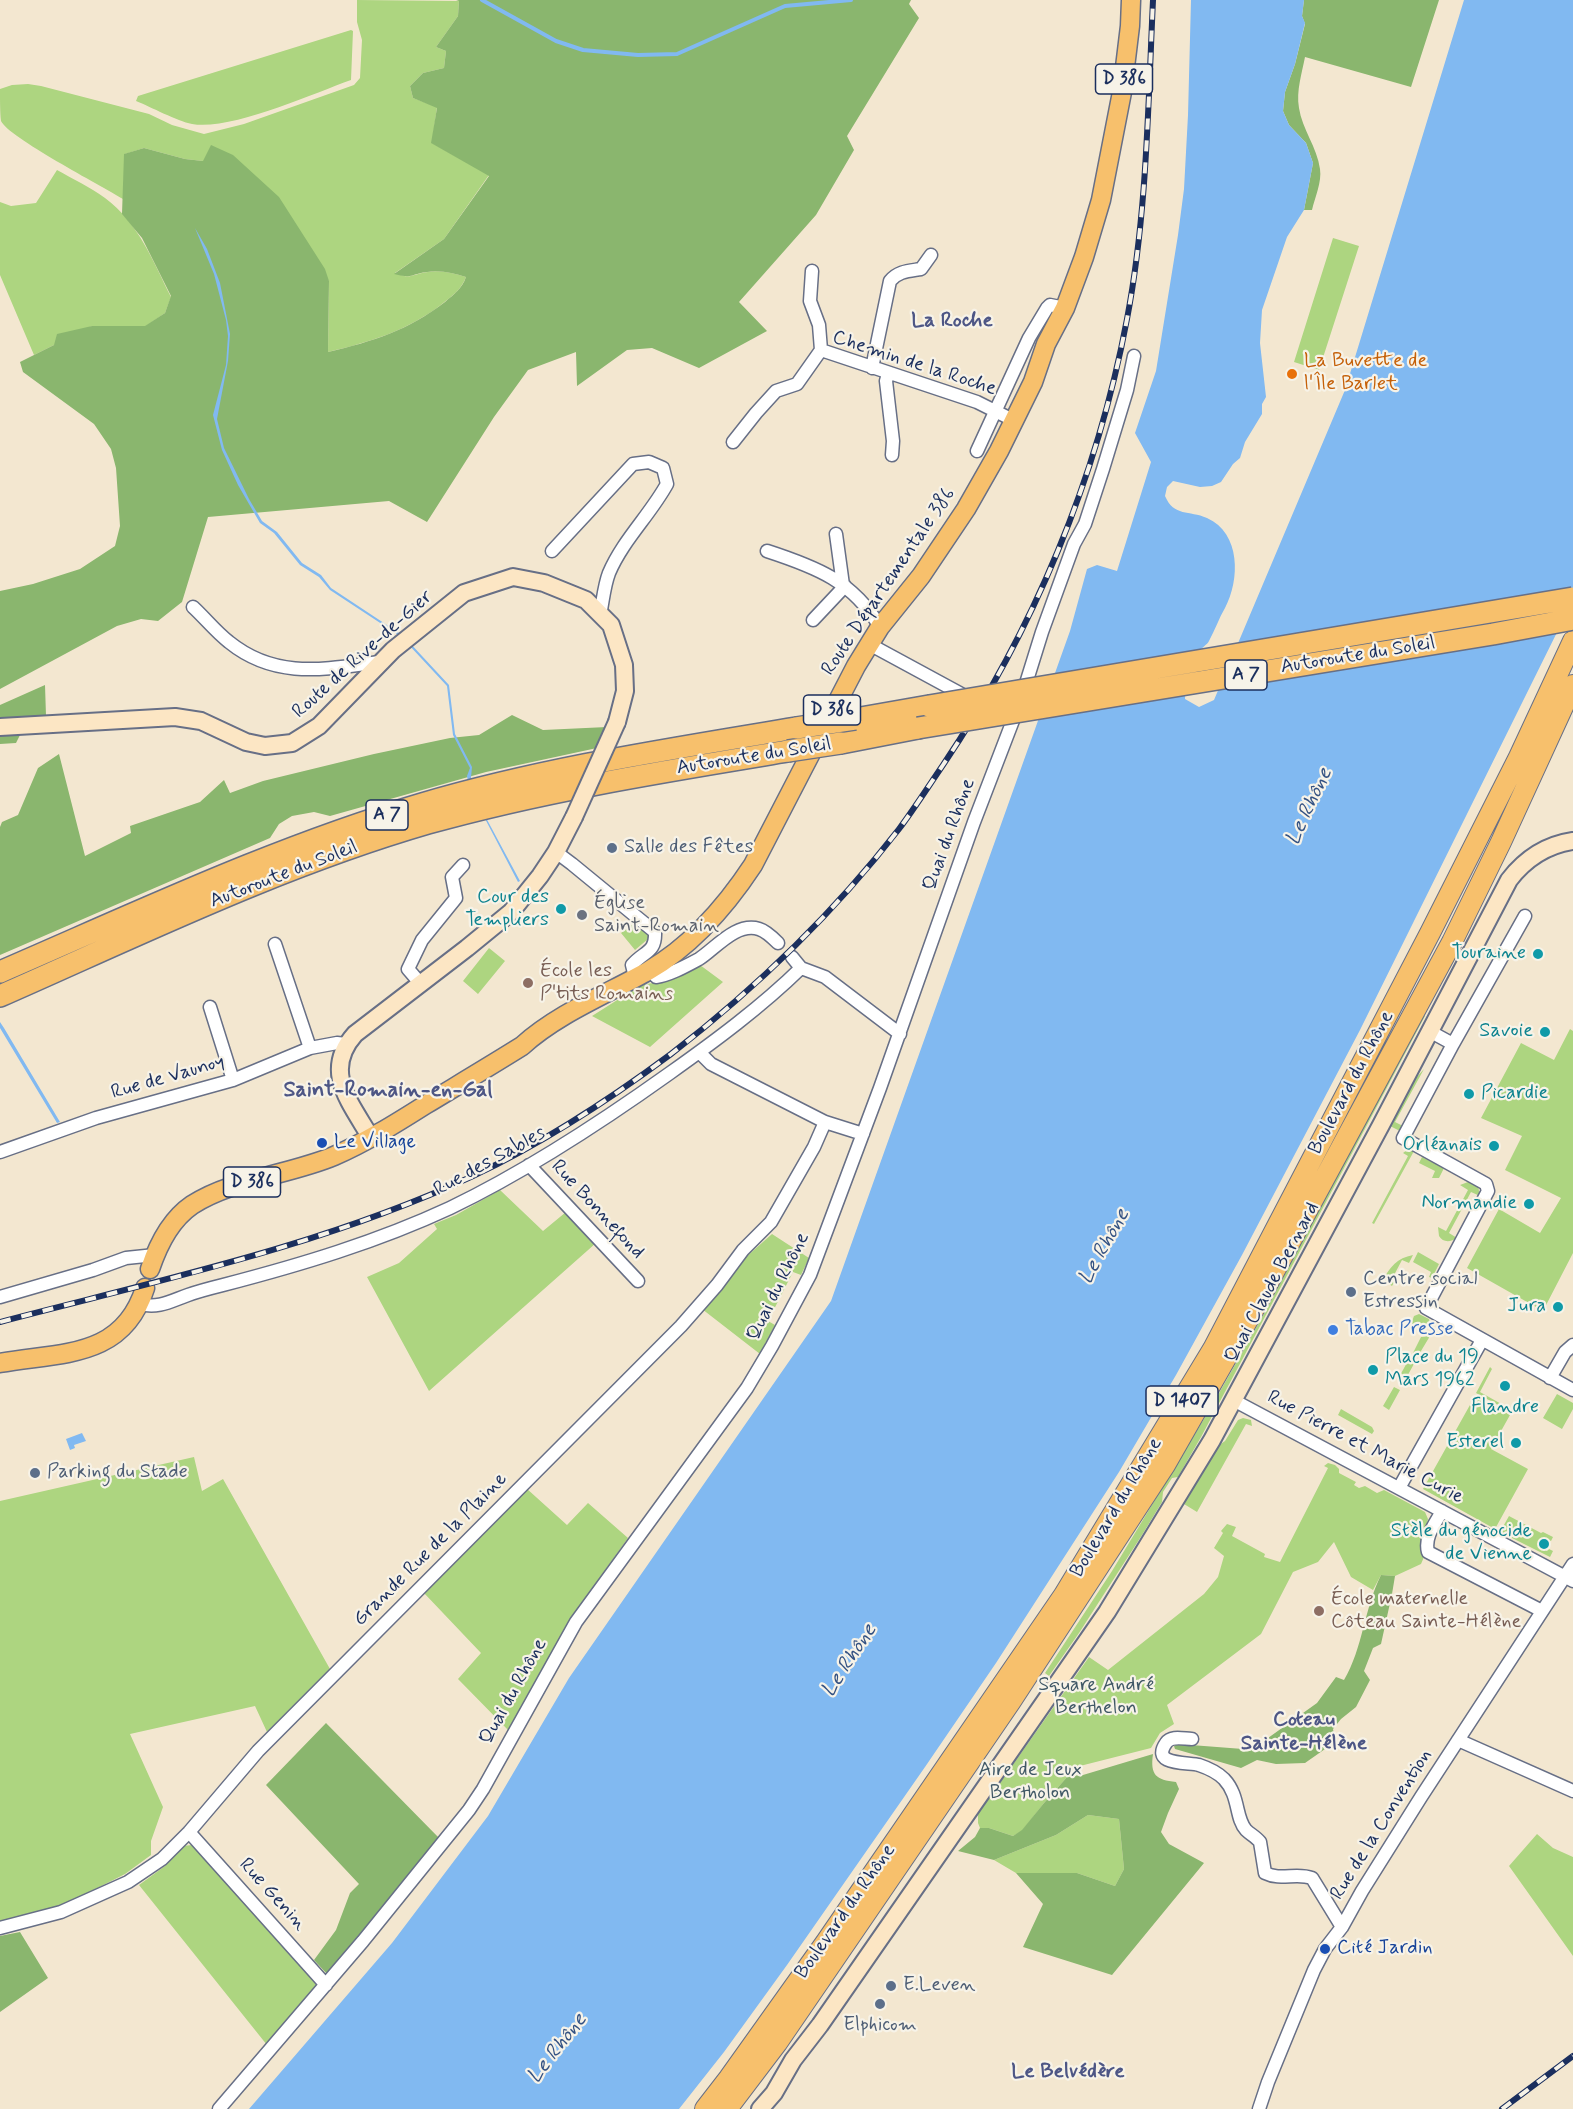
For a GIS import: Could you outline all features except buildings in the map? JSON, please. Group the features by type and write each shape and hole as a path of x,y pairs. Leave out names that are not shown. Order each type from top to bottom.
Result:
{"highway":[{"name":"Autoroute du Soleil","path":"0,972 235,870 350,827 423,804 509,781 616,759 796,728 1573,598"},
{"name":"Autoroute du Soleil","path":"0,996 243,889 382,838 514,801 618,779 1573,619"},
{"name":"Boulevard du Rhône","path":"705,2109 826,1942 1064,1595 1213,1349 1430,933 1519,757 1573,641"},
{"name":"Boulevard du Rhône","path":"727,2109 777,2043 998,1720 1165,1466 1249,1318 1452,942 1573,685"}],"main road":[{"name":"Route Départementale 386","path":"152,1262 175,1221 190,1206 227,1189 322,1161 371,1138 522,1046 542,1030 672,955 736,892 753,865 840,695 869,644 952,531 985,478 1033,382 1046,344 1065,308 1089,241 1108,168 1122,92 1131,0"},
{"name":"Route de Rive-de-Gier","path":"0,727 175,717 201,721 246,741 265,746 292,743 319,726 380,663 464,593 513,577 544,583 586,600 611,625 624,665 625,691 617,722 556,852 535,884 511,912 468,948 355,1034 346,1044"},
{"name":"Quai Claude Bernard","path":"760,2109 774,2093 794,2060 1096,1628 1142,1556 1235,1401 1509,880 1527,860 1536,854 1554,845 1573,841"},
{"path":"346,1044 340,1059 339,1077 342,1087 371,1138"},
{"path":"0,1362 79,1350 101,1344 116,1335 129,1321 143,1296"}],"street":[{"path":"872,368 890,281 902,272 921,269 931,255"},
{"path":"812,272 810,302 819,325 821,350"},
{"path":"977,451 1029,338 1047,308 1050,305 1065,308"},
{"name":"Chemin de la Roche","path":"733,442 776,391 797,384 821,350 976,402 1015,421"},
{"name":"Quai du Rhône","path":"219,2109 326,1985 469,1810 576,1622 763,1363 817,1259 900,1034 1010,718 1031,673 1048,615 1074,544 1085,524 1127,390 1134,356"},
{"path":"888,374 886,381 893,441 892,455"},
{"path":"552,551 633,464 649,462 663,468 667,484 657,504 624,544 608,575 600,615"},
{"path":"836,534 844,585"},
{"path":"767,551 819,570 844,585 862,600 880,627"},
{"path":"813,620 844,585"},
{"path":"193,607 229,642 256,660 287,668 312,671 380,663"},
{"path":"869,644 965,696"},
{"path":"556,852 656,932 653,948 632,965 642,973 656,977 665,975 699,959 737,931 750,928 761,929 778,943"},
{"path":"420,983 408,969 422,940 456,898 452,877 463,865"},
{"path":"1525,916 1403,1138 1488,1187 1488,1191 1426,1308 1573,1390"},
{"path":"275,944 310,1048"},
{"path":"792,957 801,969 825,977 900,1034"},
{"name":"Rue des Sables","path":"143,1296 154,1306 162,1305 198,1292 331,1255 452,1207 529,1165 625,1105 699,1052 801,969"},
{"path":"210,1007 233,1080"},
{"path":"1431,1032 1453,1044"},
{"name":"Rue de Vaunoy","path":"0,1152 96,1118 233,1080 310,1048 337,1043 346,1044"},
{"path":"699,1052 711,1064 825,1122 863,1134"},
{"name":"Grande Rue de la Plaine","path":"0,1928 61,1912 128,1882 154,1867 189,1832 258,1751 681,1326 743,1250 771,1221 814,1147 825,1122"},
{"name":"Rue Bonnefond","path":"529,1165 638,1281"},
{"path":"0,1297 126,1258 152,1262"},
{"path":"1399,1488 1482,1340"},
{"path":"1550,1378 1565,1352 1573,1345"},
{"name":"Rue Pierre et Marie Curie","path":"1235,1401 1569,1578"},
{"path":"1442,1511 1427,1538 1428,1552 1542,1611"},
{"name":"Rue de la Convention","path":"1260,2109 1268,2082 1314,1970 1325,1949 1342,1927 1362,1891 1542,1611 1569,1578 1573,1564"},
{"path":"1192,1739 1172,1738 1167,1741 1164,1747 1165,1758 1176,1764 1203,1766 1218,1774 1236,1796 1239,1815 1245,1829 1260,1842 1265,1873 1272,1877 1300,1875 1312,1878 1342,1927"},
{"path":"1458,1740 1573,1791"},
{"name":"Rue Genin","path":"189,1832 326,1985"}],"green space":[{"path":"357,0 459,1 458,16 436,47 446,51 444,68 423,73 410,86 413,98 437,107 432,143 489,175 444,239 395,273 408,276 433,271 452,273 466,277 462,286 429,313 373,340 328,352 329,281 203,161 185,159 144,148 125,154 123,199 37,149 7,128 1,121 0,89 12,85 28,84 149,114 172,125 204,134 244,124 354,85 360,78 362,40 357,22"},
{"path":"456,0 911,0 909,4 919,18 847,136 854,150 816,215 739,302 767,331 699,368 652,348 627,350 577,386 576,352 528,370 494,417 427,522 389,501 208,517 182,602 158,621 141,619 117,626 0,689 0,591 33,584 80,569 115,546 120,526 116,468 111,449 94,424 23,372 20,362 54,345 57,334 92,326 145,326 165,313 171,296 142,238 122,214 124,154 144,148 185,159 203,161 211,145 233,155 279,197 325,269 329,281 328,352 360,344 403,328 431,312 455,294 466,277 437,271 409,276 394,274 444,239 489,176 431,143 437,108 413,98 410,86 423,73 444,68 446,51 436,47 458,16 459,1"},
{"path":"1304,0 1439,0 1411,87 1305,57 1298,102 1303,123 1316,153 1320,174 1312,210 1304,210 1313,163 1306,143 1289,125 1283,111 1285,92 1305,24 1302,16"},
{"path":"353,31 351,80 271,110 227,122 208,125 192,124 136,101 138,96"},
{"path":"57,170 99,194 127,219 144,243 171,297 165,313 146,326 92,326 34,355 0,275 0,202 11,206 36,203"},
{"path":"1333,238 1359,246 1319,370 1294,362"},
{"path":"45,685 46,716 0,721 0,705"},
{"path":"512,715 543,730 607,727 597,748 486,772 330,816 314,812 292,816 279,824 270,838 0,955 0,827 2,822 18,815 38,768 59,754 85,856 131,833 130,826 200,802 224,780 230,793 263,781 374,754 450,738 479,735"},
{"path":"0,734 20,735 16,743 0,744"},
{"path":"634,923 648,932 648,939 635,950 621,933"},
{"path":"489,948 505,961 478,994 463,981"},
{"path":"700,965 723,982 650,1047 592,1016 641,985 664,981"},
{"path":"1422,1014 1425,1016 1201,1437 1178,1477 1172,1478 1163,1492 1162,1502 1142,1535 1049,1676 1045,1673 1112,1571 1210,1409 1265,1312"},
{"path":"1570,1029 1573,1031 1573,1253 1543,1311 1467,1268 1499,1209 1540,1233 1561,1198 1505,1170 1522,1136 1481,1118 1521,1043 1554,1060"},
{"path":"1424,1069 1395,1122 1403,1126 1400,1131 1390,1126 1415,1079"},
{"path":"1407,1150 1414,1151 1374,1224 1372,1223 1408,1156 1403,1153"},
{"path":"1422,1157 1444,1168 1439,1178 1432,1178 1435,1171 1419,1163"},
{"path":"1468,1182 1478,1186 1480,1196 1471,1192 1449,1233 1457,1238 1445,1241 1439,1236 1438,1227 1446,1231 1468,1190 1460,1185"},
{"path":"500,1190 543,1231 566,1212 596,1243 429,1391 367,1277 399,1263 437,1229 434,1224 456,1215"},
{"path":"772,1234 809,1258 801,1275 793,1272 768,1321 775,1325 760,1354 702,1309 746,1257"},
{"path":"1418,1252 1439,1264 1432,1278 1429,1277 1431,1272 1413,1262"},
{"path":"1413,1255 1409,1263 1402,1260 1393,1277 1396,1279 1392,1286 1383,1280 1395,1264 1403,1258"},
{"path":"1419,1314 1429,1319 1430,1323 1426,1328 1411,1324 1414,1316"},
{"path":"1430,1336 1418,1356 1413,1353 1421,1337"},
{"path":"1409,1359 1415,1362 1404,1382 1398,1379"},
{"path":"1490,1367 1492,1369 1480,1392 1512,1410 1509,1411 1476,1393"},
{"path":"1394,1387 1400,1390 1389,1410 1383,1406"},
{"path":"1557,1394 1573,1403 1573,1409 1562,1429 1543,1418"},
{"path":"1475,1396 1510,1415 1491,1449 1528,1469 1495,1529 1423,1489"},
{"path":"1341,1409 1372,1427 1374,1431 1372,1434 1338,1415"},
{"path":"1243,1418 1251,1420 1252,1426 1246,1424 1197,1512 1184,1504 1215,1448 1225,1441 1238,1420"},
{"path":"194,1457 202,1491 223,1479 330,1669 267,1732 255,1706 130,1734 163,1807 151,1841 151,1855 125,1874 60,1907 0,1924 0,1501"},
{"path":"1328,1463 1335,1465 1339,1473 1356,1482 1354,1485 1359,1488 1365,1486 1377,1493 1384,1490 1425,1512 1428,1519 1422,1547 1424,1557 1421,1564 1395,1576 1381,1575 1373,1590 1351,1577 1334,1542 1318,1562 1293,1572 1261,1634 1167,1705 1174,1724 1160,1733 1151,1748 1076,1767 1022,1831 1013,1836 989,1828 980,1828 978,1814 1089,1657 1108,1670 1204,1594 1218,1577 1224,1556 1214,1548 1223,1533 1221,1531 1227,1524 1236,1527 1232,1536 1265,1554 1264,1557 1280,1562 1328,1468 1324,1466"},
{"path":"526,1488 567,1525 588,1503 628,1538 576,1611 508,1730 458,1679 481,1653 424,1593"},
{"path":"1509,1516 1553,1537 1551,1541 1544,1538 1539,1546 1547,1551 1549,1549 1553,1551 1550,1557 1500,1532"},
{"path":"1381,1575 1395,1576 1381,1644 1373,1648 1364,1671 1370,1680 1356,1707 1333,1729 1334,1735 1325,1749 1305,1763 1276,1764 1257,1760 1241,1768 1175,1749 1174,1746 1178,1744 1254,1748 1317,1703 1336,1677 1344,1680 1350,1668"},
{"path":"326,1723 439,1838 327,1974 314,1960 336,1930 350,1893 359,1884 266,1785"},
{"path":"1153,1754 1153,1767 1156,1775 1164,1780 1176,1782 1179,1789 1161,1832 1169,1844 1204,1863 1112,1975 1023,1947 1043,1904 1016,1873 1077,1873 1115,1886 1124,1869 1119,1819 1088,1815 1056,1835 994,1860 958,1851 975,1837 980,1828 989,1828 1013,1836 1022,1830 1068,1776 1083,1775"},
{"path":"1088,1815 1119,1819 1124,1869 1115,1886 1077,1873 1016,1873 994,1860 1056,1835"},
{"path":"1537,1834 1553,1848 1573,1857 1573,1956 1509,1866"},
{"path":"192,1845 318,1985 267,2045 139,1885 165,1866 183,1846"},
{"path":"20,1932 48,1978 0,2012 0,1936"}],"water":[{"name":"Le Rhône","path":"1191,0 1304,0 1302,16 1305,23 1295,64 1285,92 1283,111 1289,125 1306,143 1313,163 1304,210 1287,237 1262,310 1260,343 1266,397 1262,404 1262,414 1245,442 1240,458 1221,482 1212,486 1200,487 1173,481 1167,487 1165,496 1177,510 1207,518 1218,525 1232,546 1234,558 1235,571 1230,597 1209,641 1194,662 1187,680 1185,699 1199,707 1214,700 1345,390 1464,0 1573,0 1573,600 1360,1030 1242,1255 1119,1472 996,1663 925,1767 787,1965 724,2052 679,2109 249,2109 392,1943 488,1816 569,1678 831,1301 1070,631 1087,569 1097,565 1117,571 1151,462 1135,433 1156,371 1184,189"},
{"path":"195,228 207,249 220,283 230,334 228,361 217,419 224,448 249,499 262,521 277,532 302,563 321,575 331,588 402,635 400,636 330,590 319,577 300,565 274,533 260,523 238,485 222,450 213,415 226,365 228,336 226,320 214,274"},
{"path":"409,642 449,685 455,734 472,767 470,788 520,881 518,882 469,788 467,776 470,768 453,735 447,686 408,644"},
{"path":"0,1022 60,1122 57,1123 0,1028"},
{"path":"82,1433 86,1441 74,1445 75,1448 70,1450 66,1439"}],"waterway":[{"path":"482,0 556,41 583,50 638,55 677,54 785,6 851,0"}],"railway":[{"path":"0,1322 240,1260 299,1242 416,1201 499,1163 575,1120 671,1054 763,977 847,891 905,821 976,714 1033,607 1079,495 1114,379 1134,279 1146,160 1153,0"},
{"path":"1502,2109 1573,2056"}],"place":[{"name":"La Buvette de l'Île Barlet","path":"1292,374"},
{"name":"Salle des Fêtes","path":"612,848"},
{"name":"Cour des Templiers","path":"561,909"},
{"name":"Église Saint-Romain","path":"582,915"},
{"name":"Touraine","path":"1538,954"},
{"name":"École les P'tits Romains","path":"528,983"},
{"name":"Savoie","path":"1545,1032"},
{"name":"Picardie","path":"1469,1094"},
{"name":"Le Village","path":"322,1143"},
{"name":"Orléanais","path":"1494,1146"},
{"name":"Normandie","path":"1529,1204"},
{"name":"Centre social Estressin","path":"1351,1292"},
{"name":"Jura","path":"1558,1307"},
{"name":"Tabac Presse","path":"1333,1330"},
{"name":"Place du 19 Mars 1962","path":"1373,1370"},
{"name":"Flandre","path":"1505,1386"},
{"name":"Esterel","path":"1516,1443"},
{"name":"Parking du Stade","path":"35,1473"},
{"name":"Stèle du génocide de Vienne","path":"1544,1544"},
{"name":"École maternelle Côteau Sainte-Hélène","path":"1319,1611"},
{"name":"Cité Jardin","path":"1325,1949"},
{"name":"E.Leven","path":"891,1986"},
{"name":"Elphicom","path":"880,2004"}],"district":[{"name":"La Roche","path":"952,322"},
{"name":"Saint-Romain-en-Gal","path":"388,1091"},
{"name":"Coteau Sainte-Hélène","path":"1304,1733"},
{"name":"Le Belvédère","path":"1068,2073"}],"park label":[{"name":"Square André Berthelon","path":"1096,1698"},
{"name":"Aire de Jeux Bertholon","path":"1030,1782"}]}
